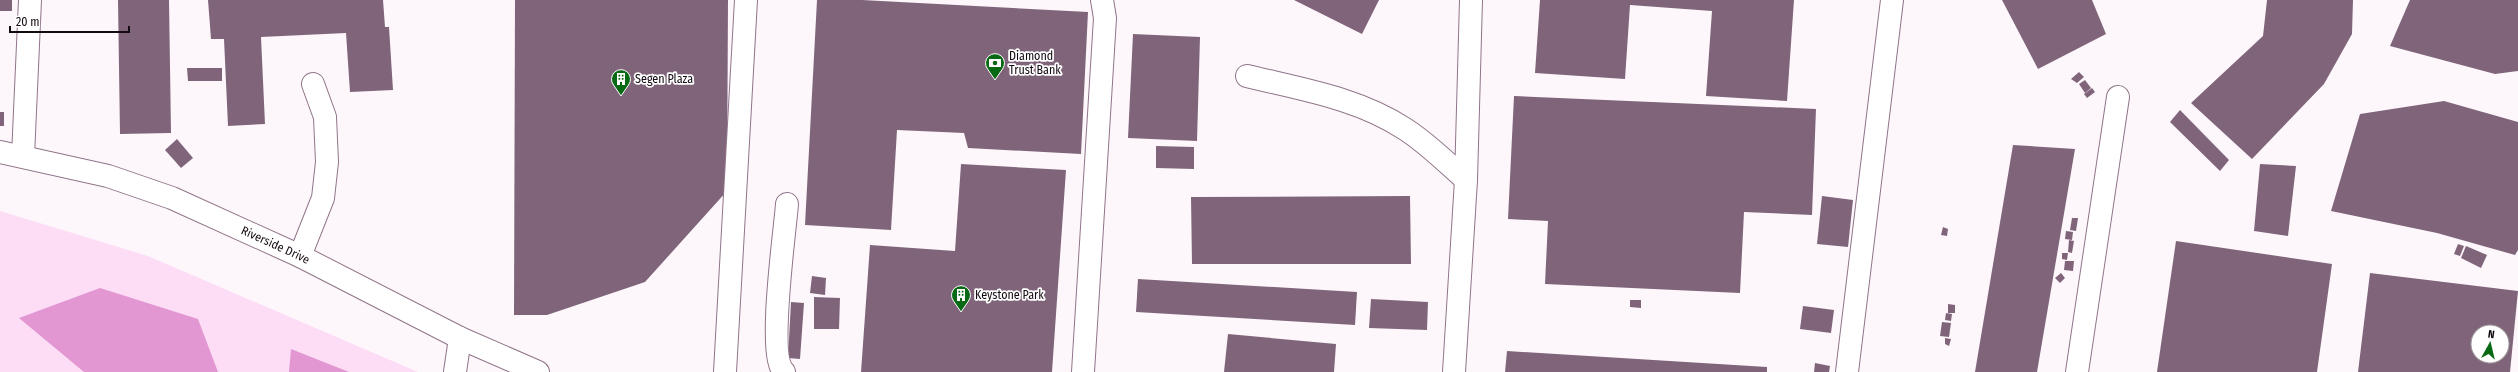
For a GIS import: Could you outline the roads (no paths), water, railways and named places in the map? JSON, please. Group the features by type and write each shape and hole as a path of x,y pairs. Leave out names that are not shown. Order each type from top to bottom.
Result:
{"street":[{"path":"23,156 30,0"},
{"path":"726,372 746,0"},
{"path":"1083,372 1105,18 1102,0"},
{"path":"1454,372 1466,180 1471,0"},
{"path":"1847,372 1892,0"},
{"path":"1246,76 1330,96 1376,114 1406,129 1466,180"},
{"path":"300,256 323,198 327,162 324,117 313,84"},
{"path":"2077,372 2118,97"},
{"name":"Riverside Drive","path":"0,152 108,176 172,198 300,256 460,338 538,372"},
{"path":"784,372 780,368 776,334 787,204"},
{"path":"455,372 460,338"}],"place":[{"name":"Diamond Trust Bank","path":"995,80"},
{"name":"Segen Plaza","path":"621,96"},
{"name":"Keystone Park","path":"961,312"}]}
